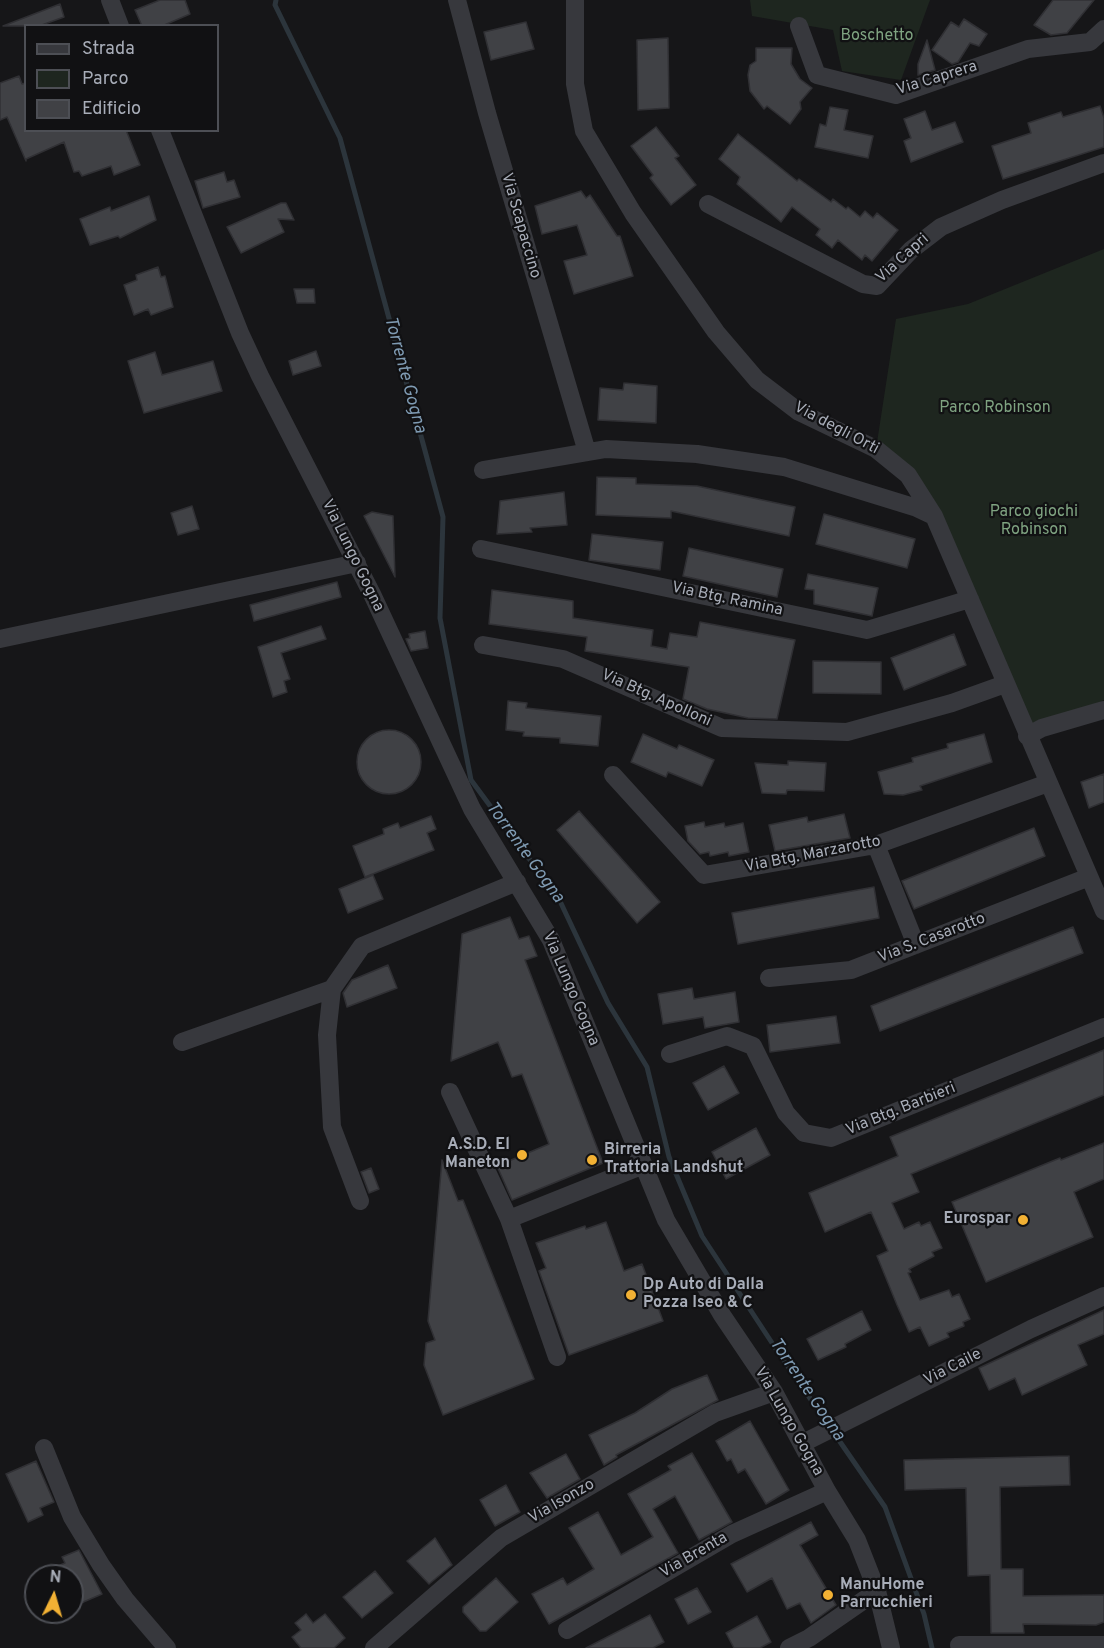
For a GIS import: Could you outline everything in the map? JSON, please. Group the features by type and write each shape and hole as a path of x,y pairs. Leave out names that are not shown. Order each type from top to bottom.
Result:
{"street":[{"path":"110,0 119,24"},
{"name":"Via Scapaccino","path":"457,0 487,113 587,452"},
{"name":"Via degli Orti","path":"575,0 575,84 584,131 640,222 716,332 757,380 799,412 876,448 908,474 934,516 1104,911"},
{"name":"Via Caprera","path":"799,26 817,75 896,95 1028,49 1090,42 1104,29"},
{"name":"Via Lungo Gogna","path":"161,132 240,333 357,563 472,809 551,940 666,1221 722,1315 809,1440 827,1491 858,1540 877,1591 891,1648"},
{"name":"Via Capri","path":"708,204 863,284 877,286 912,250 941,227 1002,200 1104,163"},
{"path":"483,470 606,449 697,454 784,467 917,508 934,516"},
{"name":"Via Btg. Ramina","path":"481,549 867,630 970,598"},
{"path":"0,639 357,563"},
{"name":"Via Btg. Apolloni","path":"483,645 563,659 722,728 848,732 952,703 1005,684"},
{"path":"1027,736 1042,728 1104,710"},
{"name":"Via Btg. Marzarotto","path":"613,775 704,875 876,845 1048,783"},
{"path":"876,845 916,945"},
{"name":"Via S. Casarotto","path":"769,978 851,970 1089,877"},
{"path":"360,1201 332,1127 327,1035 332,989 362,946 517,882"},
{"path":"182,1042 332,989"},
{"name":"Via Btg. Barbieri","path":"670,1054 726,1036 753,1046 786,1113 804,1133 831,1138 1104,1027"},
{"path":"450,1092 509,1219 557,1357"},
{"path":"509,1219 644,1165"},
{"name":"Via Caile","path":"809,1440 1031,1329 1104,1296"},
{"name":"Via Isonzo","path":"374,1648 501,1538 715,1413 774,1392"},
{"path":"44,1448 72,1517 101,1565 125,1599 167,1648"},
{"name":"Via Brenta","path":"567,1630 732,1534 827,1491"},
{"path":"789,1648 809,1638 877,1591"},
{"path":"959,1645 1098,1646"}],"green space":[{"name":"Boschetto","path":"750,0 930,0 901,80 842,71 833,30 752,16"},
{"name":"Parco Robinson","path":"1104,249 1104,700 1027,736 934,516 876,449 896,319 968,304"}],"building":[{"path":"160,0 185,0 190,14 167,24 141,24 135,10"},
{"path":"1053,0 1094,0 1067,33 1051,35 1034,25"},
{"path":"60,4 64,17 45,24 3,26"},
{"path":"964,19 987,34 979,46 970,43 958,62 952,64 932,50 951,22 959,27"},
{"path":"526,22 534,49 491,60 484,32"},
{"path":"668,38 669,108 638,110 637,40"},
{"path":"927,40 935,70 918,75 918,64"},
{"path":"756,48 792,48 791,64 800,79 812,88 800,102 801,109 790,124 767,106 764,109 750,91 748,75 750,65 756,61"},
{"path":"19,76 22,84 24,84 24,132 127,132 140,165 114,175 111,166 82,176 79,171 74,172 64,142 26,161 7,117 0,120 0,83"},
{"path":"1100,106 1104,118 1104,147 1003,179 992,146 1031,133 1028,123 1061,112 1063,117"},
{"path":"830,107 848,110 844,130 873,136 868,158 815,147 820,124 826,126"},
{"path":"925,111 932,130 955,122 963,142 911,162 904,141 911,138 904,119"},
{"path":"656,127 679,156 675,158 696,185 671,205 650,178 653,175 631,146"},
{"path":"738,134 797,181 799,179 831,202 833,199 860,217 865,211 873,218 877,213 898,230 872,261 865,255 862,260 838,240 832,248 816,235 820,229 792,207 781,222 737,184 740,177 719,159"},
{"path":"224,172 227,182 234,180 240,197 203,208 195,181"},
{"path":"581,191 586,198 590,195 617,236 620,236 633,276 574,294 564,261 587,255 577,225 542,234 535,206"},
{"path":"149,196 156,220 120,238 118,236 90,245 80,219 110,207 111,211"},
{"path":"281,203 286,203 294,220 278,219 284,232 241,253 227,227"},
{"path":"158,267 161,277 165,276 173,307 151,315 148,309 134,315 124,285 137,280 136,275"},
{"path":"294,289 314,289 315,303 297,303"},
{"path":"316,351 321,366 293,375 289,361"},
{"path":"155,352 162,375 213,361 222,391 144,413 128,361"},
{"path":"624,383 657,386 656,423 598,420 600,388 623,390"},
{"path":"597,477 636,478 636,484 697,486 795,507 789,536 671,511 671,518 596,515"},
{"path":"564,492 567,525 530,528 532,532 497,534 500,501"},
{"path":"192,506 199,529 178,535 171,513"},
{"path":"372,512 393,516 395,577 364,516"},
{"path":"824,514 915,539 907,568 816,544"},
{"path":"592,534 663,542 660,570 589,560"},
{"path":"689,548 783,569 777,597 683,576"},
{"path":"808,574 878,588 872,616 814,604 814,590 805,589"},
{"path":"337,582 341,597 254,621 250,605"},
{"path":"492,590 573,601 573,618 653,630 651,646 667,649 670,633 697,637 700,622 795,640 777,719 748,718 707,709 683,699 689,667 585,651 587,637 489,624"},
{"path":"321,626 326,639 281,653 290,679 284,681 287,692 273,697 258,647"},
{"path":"425,631 428,648 411,651 406,639 410,638 409,634"},
{"path":"954,634 966,665 904,690 891,658"},
{"path":"813,661 881,662 881,694 813,693"},
{"path":"508,701 527,703 526,708 601,716 598,746 560,743 560,738 523,736 524,732 506,730"},
{"path":"389,730 401,732 412,739 419,750 421,762 419,774 412,785 401,792 389,794 377,792 366,785 359,774 357,762 359,750 366,739 377,732"},
{"path":"643,734 677,749 679,745 714,760 702,786 668,772 666,777 631,762"},
{"path":"984,734 992,762 920,786 922,790 903,795 884,794 878,772 913,762 912,758 948,748 947,744"},
{"path":"788,761 826,763 824,791 787,790 786,794 762,793 755,763 788,765"},
{"path":"1104,774 1104,802 1089,808 1081,782"},
{"path":"579,811 660,902 637,923 557,830"},
{"path":"844,814 850,838 775,851 769,825 807,817 808,822"},
{"path":"431,816 436,829 427,833 434,850 365,877 353,846 384,834 383,829 398,823 400,828"},
{"path":"704,822 705,827 724,823 725,827 743,823 749,852 729,856 728,852 710,856 709,852 700,854 688,841 685,826"},
{"path":"1034,828 1045,856 914,909 902,881"},
{"path":"373,875 383,899 348,913 339,889"},
{"path":"874,887 879,918 738,944 732,913"},
{"path":"510,917 519,939 529,936 537,956 525,960 603,1163 512,1200 497,1166 549,1144 522,1074 512,1077 498,1042 451,1061 462,934"},
{"path":"1073,927 1083,953 880,1031 871,1006"},
{"path":"388,965 397,988 347,1007 343,993 352,980"},
{"path":"692,988 694,999 735,992 739,1022 705,1028 703,1017 663,1024 658,994"},
{"path":"836,1016 840,1043 770,1052 767,1025"},
{"path":"1104,1050 1104,1095 911,1174 919,1192 892,1203 904,1229 919,1222 921,1226 930,1222 942,1248 932,1252 934,1256 909,1269 911,1272 908,1273 920,1300 949,1290 952,1297 959,1294 970,1319 963,1322 964,1326 947,1333 949,1337 929,1346 920,1327 909,1332 897,1305 877,1256 888,1251 871,1212 825,1232 809,1193 898,1156 890,1137"},
{"path":"724,1066 739,1093 708,1110 693,1083"},
{"path":"756,1128 770,1155 726,1179 712,1152"},
{"name":"Eurospar","path":"1104,1143 1104,1179 1074,1192 1093,1237 986,1282 952,1202 1060,1158 1061,1160"},
{"path":"442,1160 458,1201 463,1200 534,1379 443,1415 424,1365 426,1343 435,1340 428,1321"},
{"path":"371,1168 379,1189 369,1193 361,1172"},
{"path":"606,1222 624,1271 642,1264 663,1321 569,1355 539,1271 546,1268 536,1243 585,1226 586,1229"},
{"path":"1104,1310 1104,1334 1078,1345 1087,1365 1022,1395 1015,1378 989,1390 979,1368"},
{"path":"862,1311 871,1330 845,1344 846,1347 818,1360 807,1339"},
{"path":"707,1375 718,1400 616,1455 617,1457 604,1465 589,1435 635,1413 672,1389"},
{"path":"750,1421 789,1490 766,1504 745,1469 738,1473 731,1459 727,1461 716,1441"},
{"path":"692,1453 732,1522 699,1540 675,1496 653,1509 678,1553 549,1624 532,1594 563,1578 567,1585 594,1569 569,1528 598,1512 621,1555 653,1537 628,1494 671,1470 668,1466"},
{"path":"566,1454 580,1479 547,1498 530,1473"},
{"path":"1069,1456 1070,1485 1000,1487 1001,1569 1023,1569 1023,1596 1104,1595 1104,1622 1096,1625 1023,1624 1024,1633 991,1633 990,1575 968,1576 966,1488 905,1490 904,1460"},
{"path":"36,1461 54,1502 40,1508 43,1515 28,1522 6,1474"},
{"path":"506,1485 520,1512 495,1526 480,1500"},
{"path":"811,1522 818,1535 800,1545 836,1605 811,1623 800,1603 787,1609 772,1578 747,1592 731,1564"},
{"path":"435,1538 452,1565 429,1584 407,1561"},
{"path":"79,1550 102,1594 84,1602 84,1564 63,1564 65,1563 62,1557"},
{"path":"375,1571 393,1593 362,1618 343,1597"},
{"path":"496,1578 518,1602 486,1631 480,1631 463,1612 463,1607"},
{"path":"697,1588 711,1612 688,1624 675,1599"},
{"path":"306,1614 313,1623 325,1614 345,1638 334,1648 301,1648 292,1637 301,1630 295,1623"},
{"path":"650,1615 664,1642 653,1648 586,1648"},
{"path":"757,1616 771,1642 760,1648 734,1648 726,1633"}],"waterway":[{"name":"Torrente Gogna","path":"276,0 275,5 340,138 443,517 440,618 471,780 559,899 608,1003 647,1067 669,1157 702,1236 776,1349 885,1507 924,1614 932,1648"}],"place":[{"name":"A.S.D. El Maneton","path":"522,1155"},
{"name":"Birreria Trattoria Landshut","path":"592,1160"},
{"name":"Eurospar","path":"1023,1220"},
{"name":"Dp Auto di Dalla Pozza Iseo & C","path":"631,1295"},
{"name":"ManuHome Parrucchieri","path":"828,1595"}],"park label":[{"name":"Parco giochi Robinson","path":"1034,522"}]}
